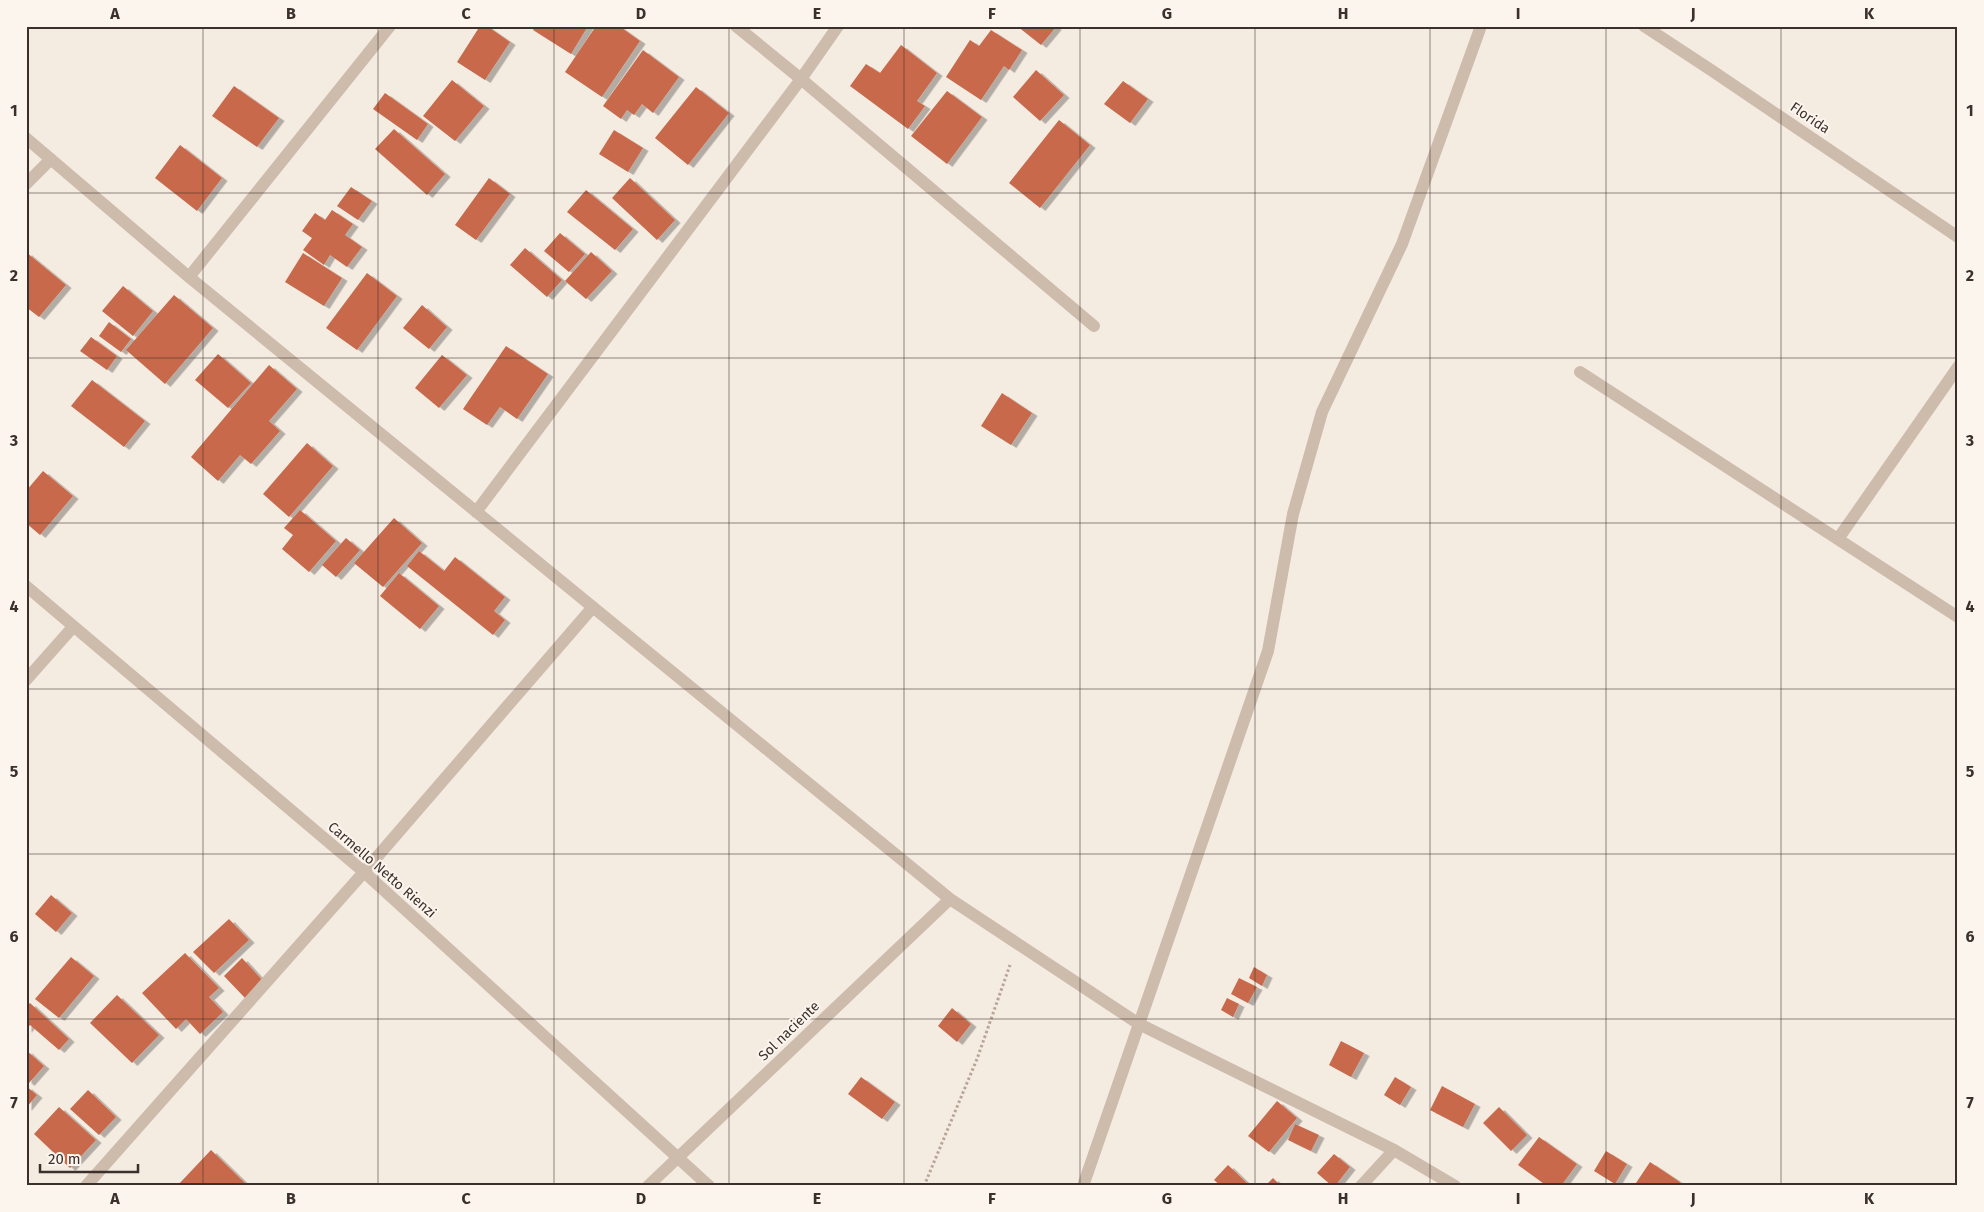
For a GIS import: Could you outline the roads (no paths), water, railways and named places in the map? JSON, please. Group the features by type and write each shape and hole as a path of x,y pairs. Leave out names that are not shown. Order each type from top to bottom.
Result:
{"street":[{"path":"189,277 390,26"},
{"path":"736,26 802,79 1094,326"},
{"path":"476,512 802,79 838,26"},
{"path":"1083,1186 1268,651 1293,514 1322,412 1402,244 1481,26"},
{"name":"Florida","path":"1644,26 1958,237"},
{"path":"26,138 189,277 950,899 1138,1024 1394,1150 1455,1186"},
{"path":"26,184 51,159"},
{"path":"1838,540 1958,367"},
{"path":"1580,372 1958,617"},
{"name":"Carmello Netto Rienzi","path":"26,586 364,872 709,1186"},
{"path":"86,1186 364,872 593,607"},
{"path":"26,680 73,627"},
{"name":"Sol naciente","path":"648,1186 950,899"},
{"path":"1361,1186 1394,1150"}]}
